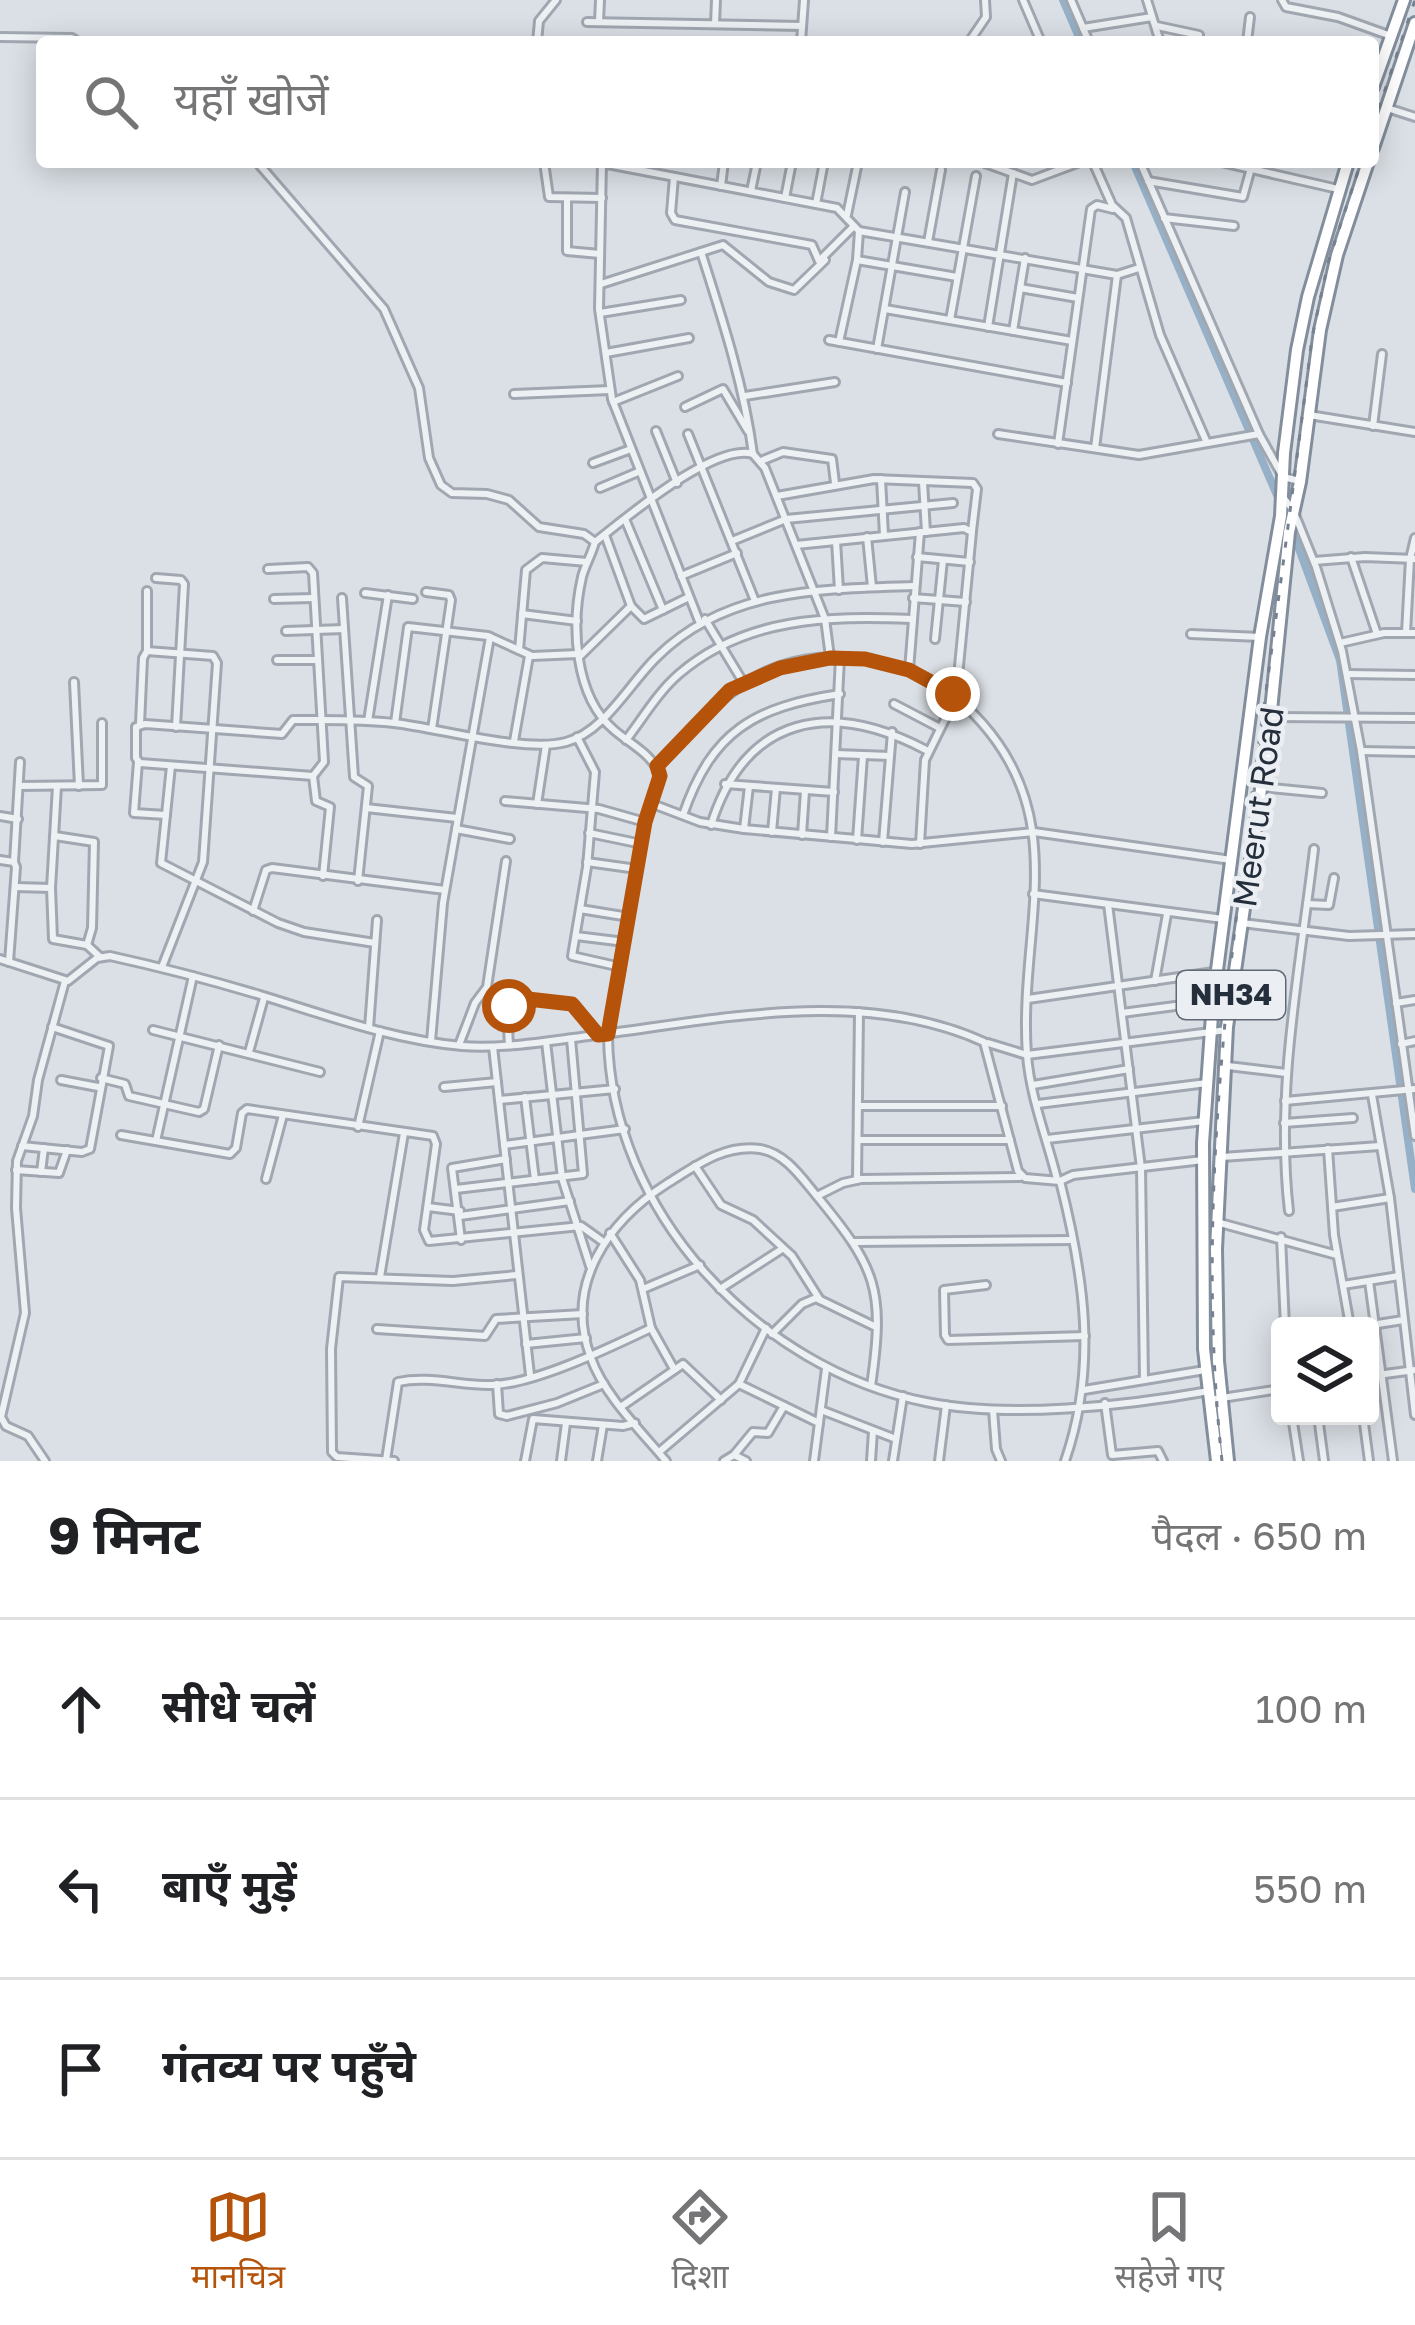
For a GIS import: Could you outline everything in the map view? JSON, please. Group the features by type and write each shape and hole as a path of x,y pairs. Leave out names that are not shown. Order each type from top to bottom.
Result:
{"highway":[{"path":"1379,70 1404,0"},
{"path":"1379,131 1415,23"},
{"name":"Meerut Road","path":"1216,1461 1216,1222 1227,1030 1271,716 1289,532 1283,477 1297,350 1346,168"},
{"name":"Meerut Road","path":"1228,1461 1206,1370 1203,1160 1213,1001 1260,637 1300,481 1320,330 1337,255 1366,168"}],"street":[{"path":"538,36 539,21 556,0"},
{"path":"599,22 600,0"},
{"path":"715,24 716,0"},
{"path":"801,36 804,0"},
{"path":"973,36 986,17 985,0"},
{"path":"1023,0 1038,36"},
{"path":"1071,0 1086,36"},
{"path":"1147,0 1158,36"},
{"path":"1282,0 1286,7 1338,17 1391,35"},
{"path":"1248,36 1250,17"},
{"path":"1083,28 1154,21 1199,35"},
{"path":"587,22 802,26"},
{"path":"0,37 36,38"},
{"path":"1387,108 1415,118"},
{"path":"262,168 384,310 419,388 429,458 441,484 452,493 508,500 539,527 584,534 596,542"},
{"path":"545,168 549,197 602,198"},
{"path":"602,168 599,313 613,402 689,597 742,682"},
{"path":"631,168 840,209 856,229 1117,275 1139,268"},
{"path":"721,185 723,168"},
{"path":"751,191 756,168"},
{"path":"785,198 791,168"},
{"path":"816,203 823,168"},
{"path":"846,218 857,168"},
{"path":"997,168 1032,179 1065,168"},
{"path":"988,327 1012,168"},
{"path":"1053,168 1055,172"},
{"path":"1096,168 1116,209 1126,218 1160,334 1207,442"},
{"path":"1143,168 1254,436 1283,477 1300,481"},
{"path":"1148,181 1244,197 1246,168"},
{"path":"1254,168 1338,189"},
{"path":"928,242 941,170"},
{"path":"950,320 976,176"},
{"path":"674,177 671,213 675,220 812,245 819,261 825,260"},
{"path":"877,349 905,192"},
{"path":"566,198 567,251 601,254"},
{"path":"1058,444 1091,209 1097,205 1116,209"},
{"path":"1164,218 1234,226"},
{"path":"601,284 727,245 769,282 794,290 856,229"},
{"path":"839,342 857,260 856,229"},
{"path":"700,252 729,355 746,396 752,454"},
{"path":"1013,331 1025,259"},
{"path":"857,260 957,277"},
{"path":"1095,448 1117,275"},
{"path":"1020,288 1078,298"},
{"path":"599,313 681,300"},
{"path":"884,309 1072,341"},
{"path":"606,353 688,338"},
{"path":"829,340 1067,383"},
{"path":"1373,425 1382,354"},
{"path":"613,402 677,376"},
{"path":"746,396 835,382"},
{"path":"686,407 723,389 750,434"},
{"path":"514,394 610,390"},
{"path":"1310,415 1415,433"},
{"path":"656,431 676,483"},
{"path":"688,434 755,601"},
{"path":"998,434 1139,454 1254,436"},
{"path":"593,463 631,449"},
{"path":"761,461 783,452 832,459 835,484"},
{"path":"830,658 825,619 777,496 761,461 752,454 735,453 703,467 649,500 596,542 587,562 577,621 586,683 603,718 657,766 660,776 645,822 621,967 603,1035 625,1129 651,1194 720,1289 803,1357 871,1386 946,1406 993,1410 1271,1390"},
{"path":"600,488 638,472"},
{"path":"777,496 881,479 976,484 956,697 927,751 920,844"},
{"path":"881,479 884,535"},
{"path":"909,670 923,532 923,481"},
{"path":"732,541 786,519 953,503"},
{"path":"1289,512 1314,561 1340,643 1361,751 1383,936 1415,1136"},
{"path":"625,519 663,610"},
{"path":"796,545 964,528 972,532"},
{"path":"605,535 631,607 644,619 689,597"},
{"path":"867,537 872,587"},
{"path":"1340,643 1377,634 1410,633 1415,538"},
{"path":"836,541 838,590"},
{"path":"681,576 736,553"},
{"path":"917,557 970,562"},
{"path":"1351,557 1377,634"},
{"path":"519,650 524,575 532,564 542,558 587,562"},
{"path":"1314,561 1412,559"},
{"path":"935,639 943,560"},
{"path":"268,569 308,567 314,598 324,762 313,776 315,799 330,807 323,876"},
{"path":"156,578 184,582 176,727"},
{"path":"140,724 282,734 291,720 368,721 546,745 577,737 603,718 653,659 702,621 737,604 814,592 914,586"},
{"path":"147,591 134,813 166,815"},
{"path":"365,592 413,599"},
{"path":"426,592 451,597 432,729"},
{"path":"368,721 388,595"},
{"path":"274,599 314,598"},
{"path":"342,598 354,777 368,786 358,881"},
{"path":"913,598 966,602"},
{"path":"395,723 406,629 411,626 490,637 530,655 579,656 631,607"},
{"path":"522,614 577,621"},
{"path":"626,740 678,674 720,645 764,627 825,619 911,620"},
{"path":"286,631 344,629"},
{"path":"1191,634 1260,637"},
{"path":"430,1041 445,890 490,637"},
{"path":"147,651 217,660 203,862 162,968"},
{"path":"514,741 530,655"},
{"path":"657,766 711,705 742,682 830,658 865,659 909,670 956,697 1011,759 1030,803 1034,832 1027,1055 1072,1240 1085,1336 1083,1404 1065,1461"},
{"path":"831,837 840,658"},
{"path":"278,660 317,661"},
{"path":"1346,674 1415,675"},
{"path":"74,682 79,786"},
{"path":"683,815 698,773 734,732 779,706 840,694"},
{"path":"894,704 938,727"},
{"path":"1271,716 1415,718"},
{"path":"711,824 725,784 739,763 796,728 838,721 892,732 927,751"},
{"path":"19,786 104,784 102,722"},
{"path":"883,842 892,732"},
{"path":"577,737 595,772 572,954 576,959 621,967"},
{"path":"537,804 546,745"},
{"path":"1361,751 1415,752"},
{"path":"836,754 890,756"},
{"path":"856,840 863,756"},
{"path":"20,762 15,887 5,960 65,981"},
{"path":"138,762 313,776"},
{"path":"171,766 160,861 253,911 304,932 375,943"},
{"path":"725,784 834,792"},
{"path":"744,830 749,785"},
{"path":"57,787 53,939 87,945 100,957 194,976 369,1028 430,1041 494,1047 768,1014 859,1012 914,1022 1027,1055 1227,1030"},
{"path":"1262,787 1322,793"},
{"path":"772,832 776,788"},
{"path":"802,835 805,790"},
{"path":"506,801 592,808 645,822"},
{"path":"650,803 744,830 920,844 1034,832 1231,860"},
{"path":"365,808 458,818"},
{"path":"0,816 18,819"},
{"path":"456,829 510,839"},
{"path":"589,833 641,844"},
{"path":"55,836 94,842 92,928 87,945"},
{"path":"1289,1210 1283,1123 1314,849"},
{"path":"0,860 14,862"},
{"path":"459,1045 487,986 506,861"},
{"path":"587,862 637,869"},
{"path":"253,911 269,868 445,890"},
{"path":"1307,904 1329,905 1334,878"},
{"path":"15,887 51,888"},
{"path":"1033,894 1223,920"},
{"path":"1108,904 1141,1168 1144,1380"},
{"path":"580,909 629,917"},
{"path":"1155,981 1167,912"},
{"path":"369,1028 377,920"},
{"path":"1242,923 1372,936 1415,934"},
{"path":"576,936 625,941"},
{"path":"45,1461 28,1436 7,1426 1,1417 25,1313 16,1170 65,981 100,957"},
{"path":"1028,999 1217,972"},
{"path":"156,1141 194,976"},
{"path":"249,1052 264,996"},
{"path":"509,1045 507,1012 519,998 574,1005 603,1035"},
{"path":"1396,1003 1415,1000"},
{"path":"1122,1013 1213,1001"},
{"path":"857,1180 859,1012"},
{"path":"22,1146 90,1149 108,1044 52,1027"},
{"path":"153,1030 320,1072"},
{"path":"358,1127 380,1030"},
{"path":"456,1190 584,1173 571,1039"},
{"path":"1402,1044 1415,1041"},
{"path":"546,1042 562,1178 590,1266"},
{"path":"984,1042 1022,1177"},
{"path":"61,1079 124,1084 129,1096 203,1111 219,1045"},
{"path":"494,1047 530,1375"},
{"path":"1224,1066 1287,1073"},
{"path":"1033,1084 1129,1069"},
{"path":"444,1088 497,1082"},
{"path":"1038,1104 1207,1083"},
{"path":"500,1100 616,1089"},
{"path":"1285,1101 1406,1089"},
{"path":"1372,1095 1390,1198 1415,1415"},
{"path":"525,1097 535,1180"},
{"path":"858,1106 1002,1106"},
{"path":"122,1135 230,1154 236,1148 245,1109 433,1136 425,1238 435,1243 578,1226 604,1242"},
{"path":"266,1180 283,1115"},
{"path":"1283,1123 1353,1118"},
{"path":"1047,1138 1204,1121"},
{"path":"504,1144 625,1129"},
{"path":"380,1277 404,1132"},
{"path":"858,1141 1010,1140"},
{"path":"1218,1157 1380,1146"},
{"path":"41,1172 44,1148"},
{"path":"666,1461 605,1384 590,1357 583,1314 590,1266 610,1233 651,1194 695,1166 734,1149 758,1149 777,1156 798,1173 854,1242 874,1285 871,1386"},
{"path":"1328,1149 1337,1256 1348,1317"},
{"path":"16,1170 61,1172 67,1150"},
{"path":"461,1240 453,1167 506,1159"},
{"path":"817,1196 857,1180 1058,1180 1203,1160"},
{"path":"695,1166 721,1204 753,1220 784,1248 820,1300"},
{"path":"1332,1207 1390,1198"},
{"path":"427,1207 460,1214 570,1201"},
{"path":"1216,1222 1337,1256"},
{"path":"610,1233 643,1289 651,1328 674,1369"},
{"path":"1280,1238 1284,1317"},
{"path":"854,1242 1072,1240"},
{"path":"720,1289 784,1248"},
{"path":"643,1289 700,1265"},
{"path":"517,1275 453,1281 338,1279 331,1349 331,1446 337,1457 390,1461 398,1382 496,1384 590,1357 651,1328"},
{"path":"1343,1285 1399,1276"},
{"path":"1369,1281 1375,1317"},
{"path":"986,1286 944,1290 948,1340 1085,1336"},
{"path":"658,1452 739,1384 769,1331 805,1301 820,1300 876,1327"},
{"path":"377,1329 485,1336 491,1321 583,1314"},
{"path":"1379,1324 1404,1320"},
{"path":"526,1344 586,1338"},
{"path":"1379,1349 1393,1461"},
{"path":"622,1406 686,1364 721,1400"},
{"path":"814,1461 826,1367"},
{"path":"1084,1390 1206,1370"},
{"path":"1379,1374 1412,1371"},
{"path":"496,1384 500,1414 523,1413 605,1384"},
{"path":"739,1384 819,1423"},
{"path":"892,1461 904,1396"},
{"path":"1106,1403 1112,1455 1158,1450 1163,1461"},
{"path":"724,1461 753,1432 768,1432 784,1406"},
{"path":"939,1461 946,1406"},
{"path":"821,1410 896,1438"},
{"path":"993,1410 1000,1461"},
{"path":"523,1413 531,1421 636,1423"},
{"path":"526,1461 531,1421"},
{"path":"561,1461 566,1421"},
{"path":"597,1461 603,1425"},
{"path":"1293,1425 1299,1461"},
{"path":"1319,1425 1324,1461"},
{"path":"1364,1425 1369,1461"},
{"path":"871,1461 873,1431"},
{"path":"734,1455 746,1461"}],"waterway":[{"path":"1063,0 1078,36"},
{"path":"1136,168 1280,502"},
{"path":"1291,527 1340,660 1415,1189"}],"railway":[{"path":"1379,108 1415,0"},
{"path":"1222,1461 1212,1288 1213,1201 1233,944 1312,338 1328,263 1359,168"}],"route":[{"path":"509,1006 519,998 572,1004 598,1035 608,1034 645,822 660,776 657,766 730,690 780,668 830,658 901,667 953,694"}]}
